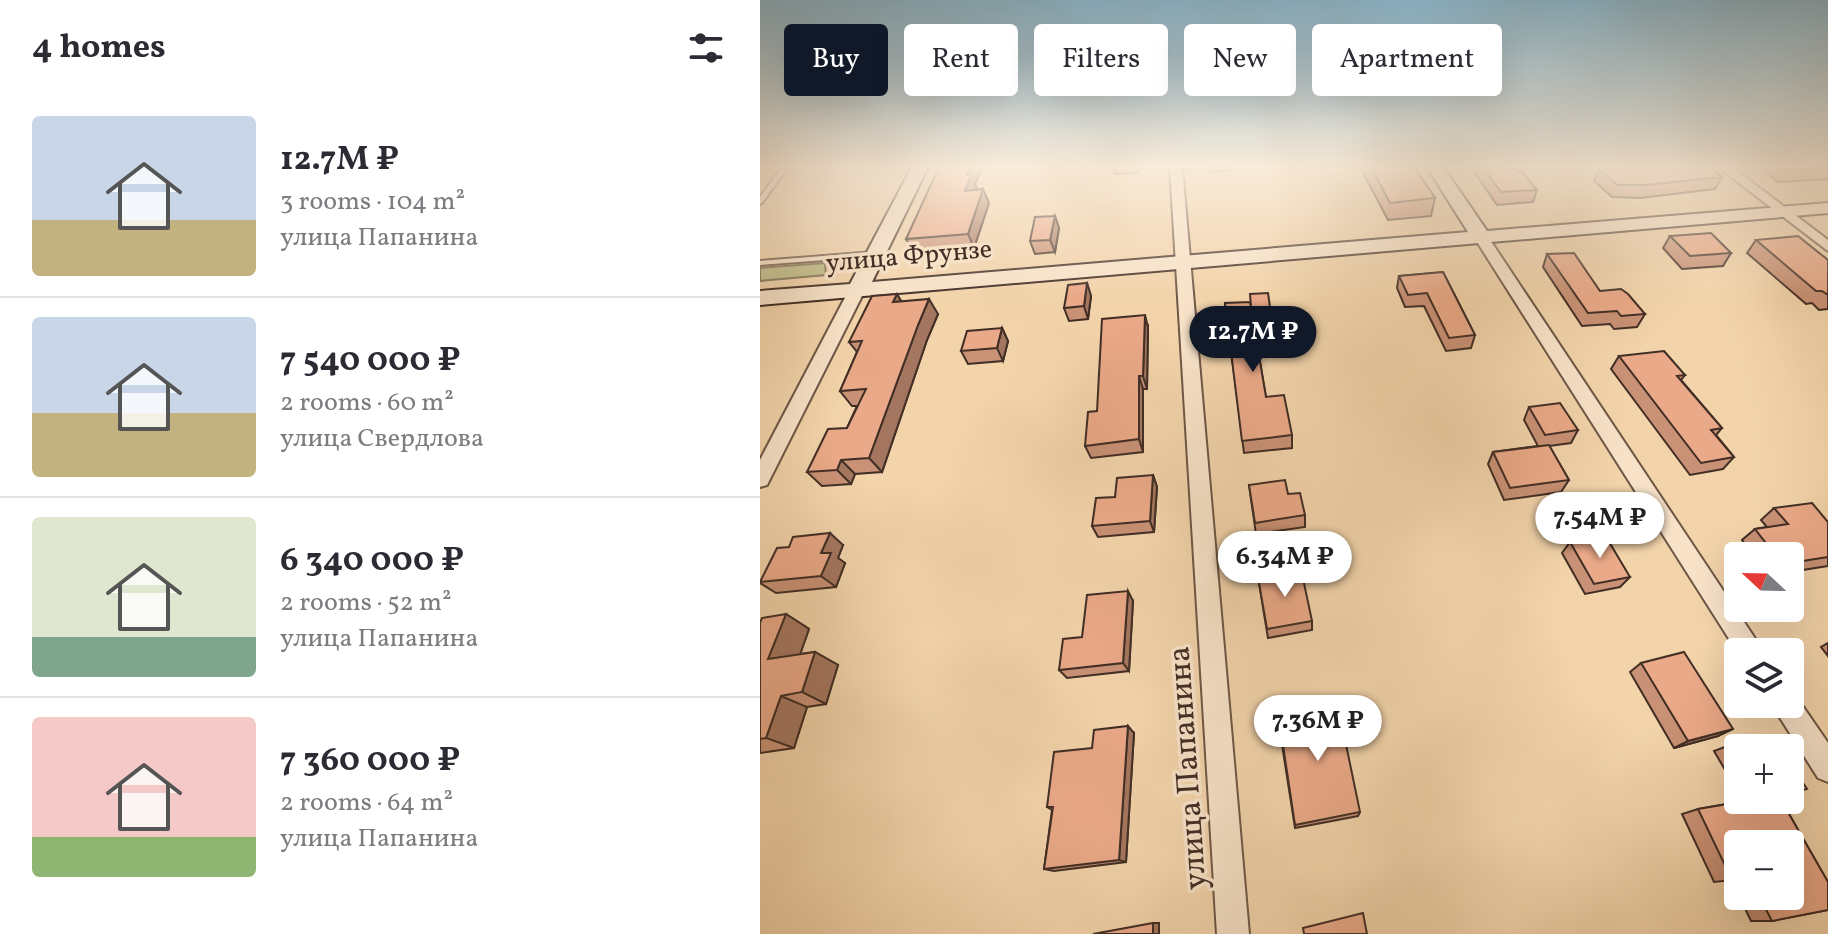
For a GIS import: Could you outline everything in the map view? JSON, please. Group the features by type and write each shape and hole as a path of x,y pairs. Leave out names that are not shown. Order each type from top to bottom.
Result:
{"main road":[{"path":"857,290 897,211"},
{"path":"1464,211 1481,237"},
{"name":"улица Фрунзе","path":"760,298 1798,211"}],"street":[{"name":"улица Папанина","path":"1180,211 1233,934"},
{"path":"1781,212 1828,247"},
{"path":"1481,237 1743,638"},
{"path":"760,479 857,290"},
{"path":"1795,718 1828,768"}],"lane":[{"path":"760,263 875,254"}],"shaded area":[{"path":"825,263 826,275 760,281 760,268"}],"building":[{"path":"919,211 976,211 968,234 906,239"},
{"path":"1055,216 1050,240 1030,241 1035,217"},
{"path":"1711,233 1731,253 1690,256 1670,236"},
{"path":"1798,236 1828,260 1828,295 1816,291 1756,240"},
{"path":"1574,253 1600,291 1621,289 1645,314 1621,316 1617,311 1588,313 1547,254"},
{"path":"1443,272 1475,335 1449,338 1427,293 1408,295 1399,276"},
{"path":"1087,283 1084,306 1064,308 1068,285"},
{"path":"1268,293 1271,314 1252,315 1266,397 1284,395 1292,435 1242,441 1225,303 1250,302 1251,307 1250,294"},
{"path":"897,294 893,302 929,299 869,458 841,460 837,470 807,472 828,429 847,428 866,389 840,391 862,341 849,342 872,296"},
{"path":"1145,315 1143,376 1139,376 1139,439 1085,446 1088,412 1097,411 1102,319"},
{"path":"1002,328 997,348 961,351 967,331"},
{"path":"1664,351 1685,375 1677,376 1722,428 1711,430 1734,457 1701,463 1619,356"},
{"path":"1560,403 1578,430 1545,435 1529,407"},
{"path":"1549,445 1569,480 1510,488 1493,452"},
{"path":"1153,475 1150,521 1092,526 1096,498 1115,497 1117,478"},
{"path":"1285,480 1288,494 1300,493 1305,515 1255,523 1249,485"},
{"path":"1812,503 1828,522 1828,557 1804,561 1804,542 1765,542 1755,529 1788,524 1774,508"},
{"path":"830,533 821,553 831,553 821,576 760,582 777,548 789,547 793,537"},
{"path":"1605,535 1630,577 1594,584 1570,542"},
{"path":"1301,569 1312,621 1267,629 1258,577"},
{"path":"1128,591 1123,663 1059,670 1063,639 1082,637 1087,595"},
{"path":"786,614 768,659 815,652 802,692 781,696 766,738 760,739 760,623 762,618"},
{"path":"1684,652 1733,729 1688,741 1641,663"},
{"path":"1337,701 1360,812 1295,825 1278,712"},
{"path":"1128,726 1119,860 1044,869 1053,807 1047,807 1054,752 1092,748 1094,730"},
{"path":"1724,805 1724,814 1789,814 1798,830 1724,830 1724,863 1698,809"},
{"path":"1804,840 1828,882 1828,910 1772,921 1766,910 1804,910"},
{"path":"1363,913 1367,934 1304,934 1303,928"},
{"path":"1153,923 1153,934 1093,934"}]}
